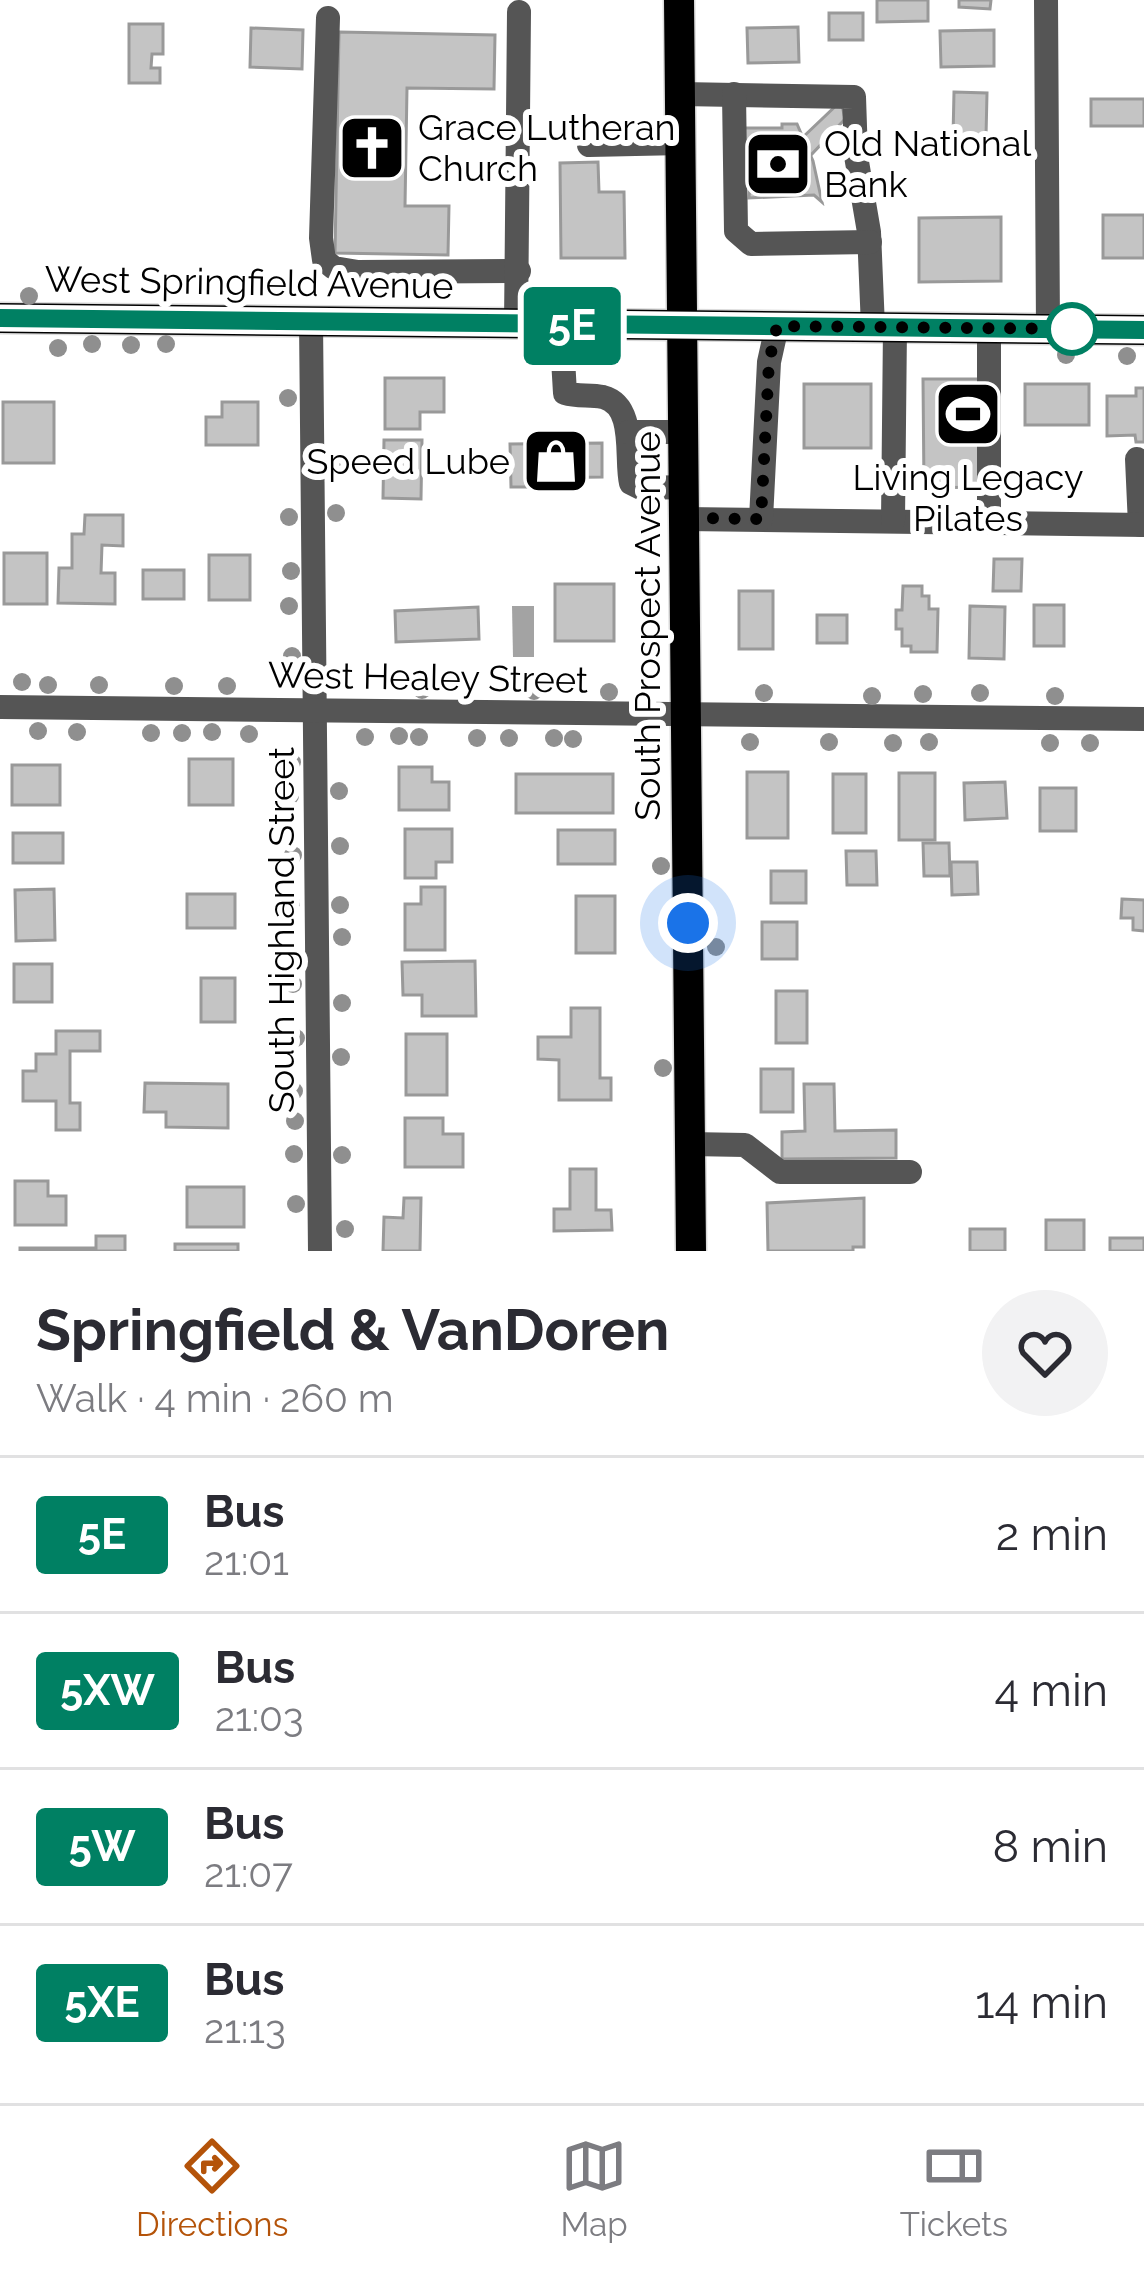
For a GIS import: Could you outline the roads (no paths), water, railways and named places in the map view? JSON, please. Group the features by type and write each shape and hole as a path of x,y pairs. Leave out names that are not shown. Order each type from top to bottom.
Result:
{"main road":[{"name":"South Prospect Avenue","path":"679,0 692,1251"},
{"name":"West Springfield Avenue","path":"0,318 1144,329"}],"street":[{"path":"1046,0 1048,329"},
{"path":"516,325 519,12"},
{"path":"328,18 324,260 334,268 358,272 519,272"},
{"path":"681,94 854,97 856,156 884,327 893,521"},
{"path":"734,94 736,231 751,244 870,242"},
{"path":"589,145 682,143"},
{"name":"South Highland Street","path":"311,321 320,1251"},
{"path":"561,326 565,393 614,403 628,432 632,483 641,488 685,487"},
{"path":"761,519 769,362 777,326"},
{"path":"989,328 989,523"},
{"path":"628,432 685,432"},
{"path":"686,518 1142,525 1137,459"},
{"name":"West Healey Street","path":"0,707 1144,718"},
{"path":"690,1144 745,1145 780,1172 910,1172"}],"place":[{"name":"Grace Lutheran Church","path":"372,148"},
{"name":"Old National Bank","path":"778,164"},
{"name":"Living Legacy Pilates","path":"968,414"},
{"name":"Speed Lube","path":"556,461"}]}
